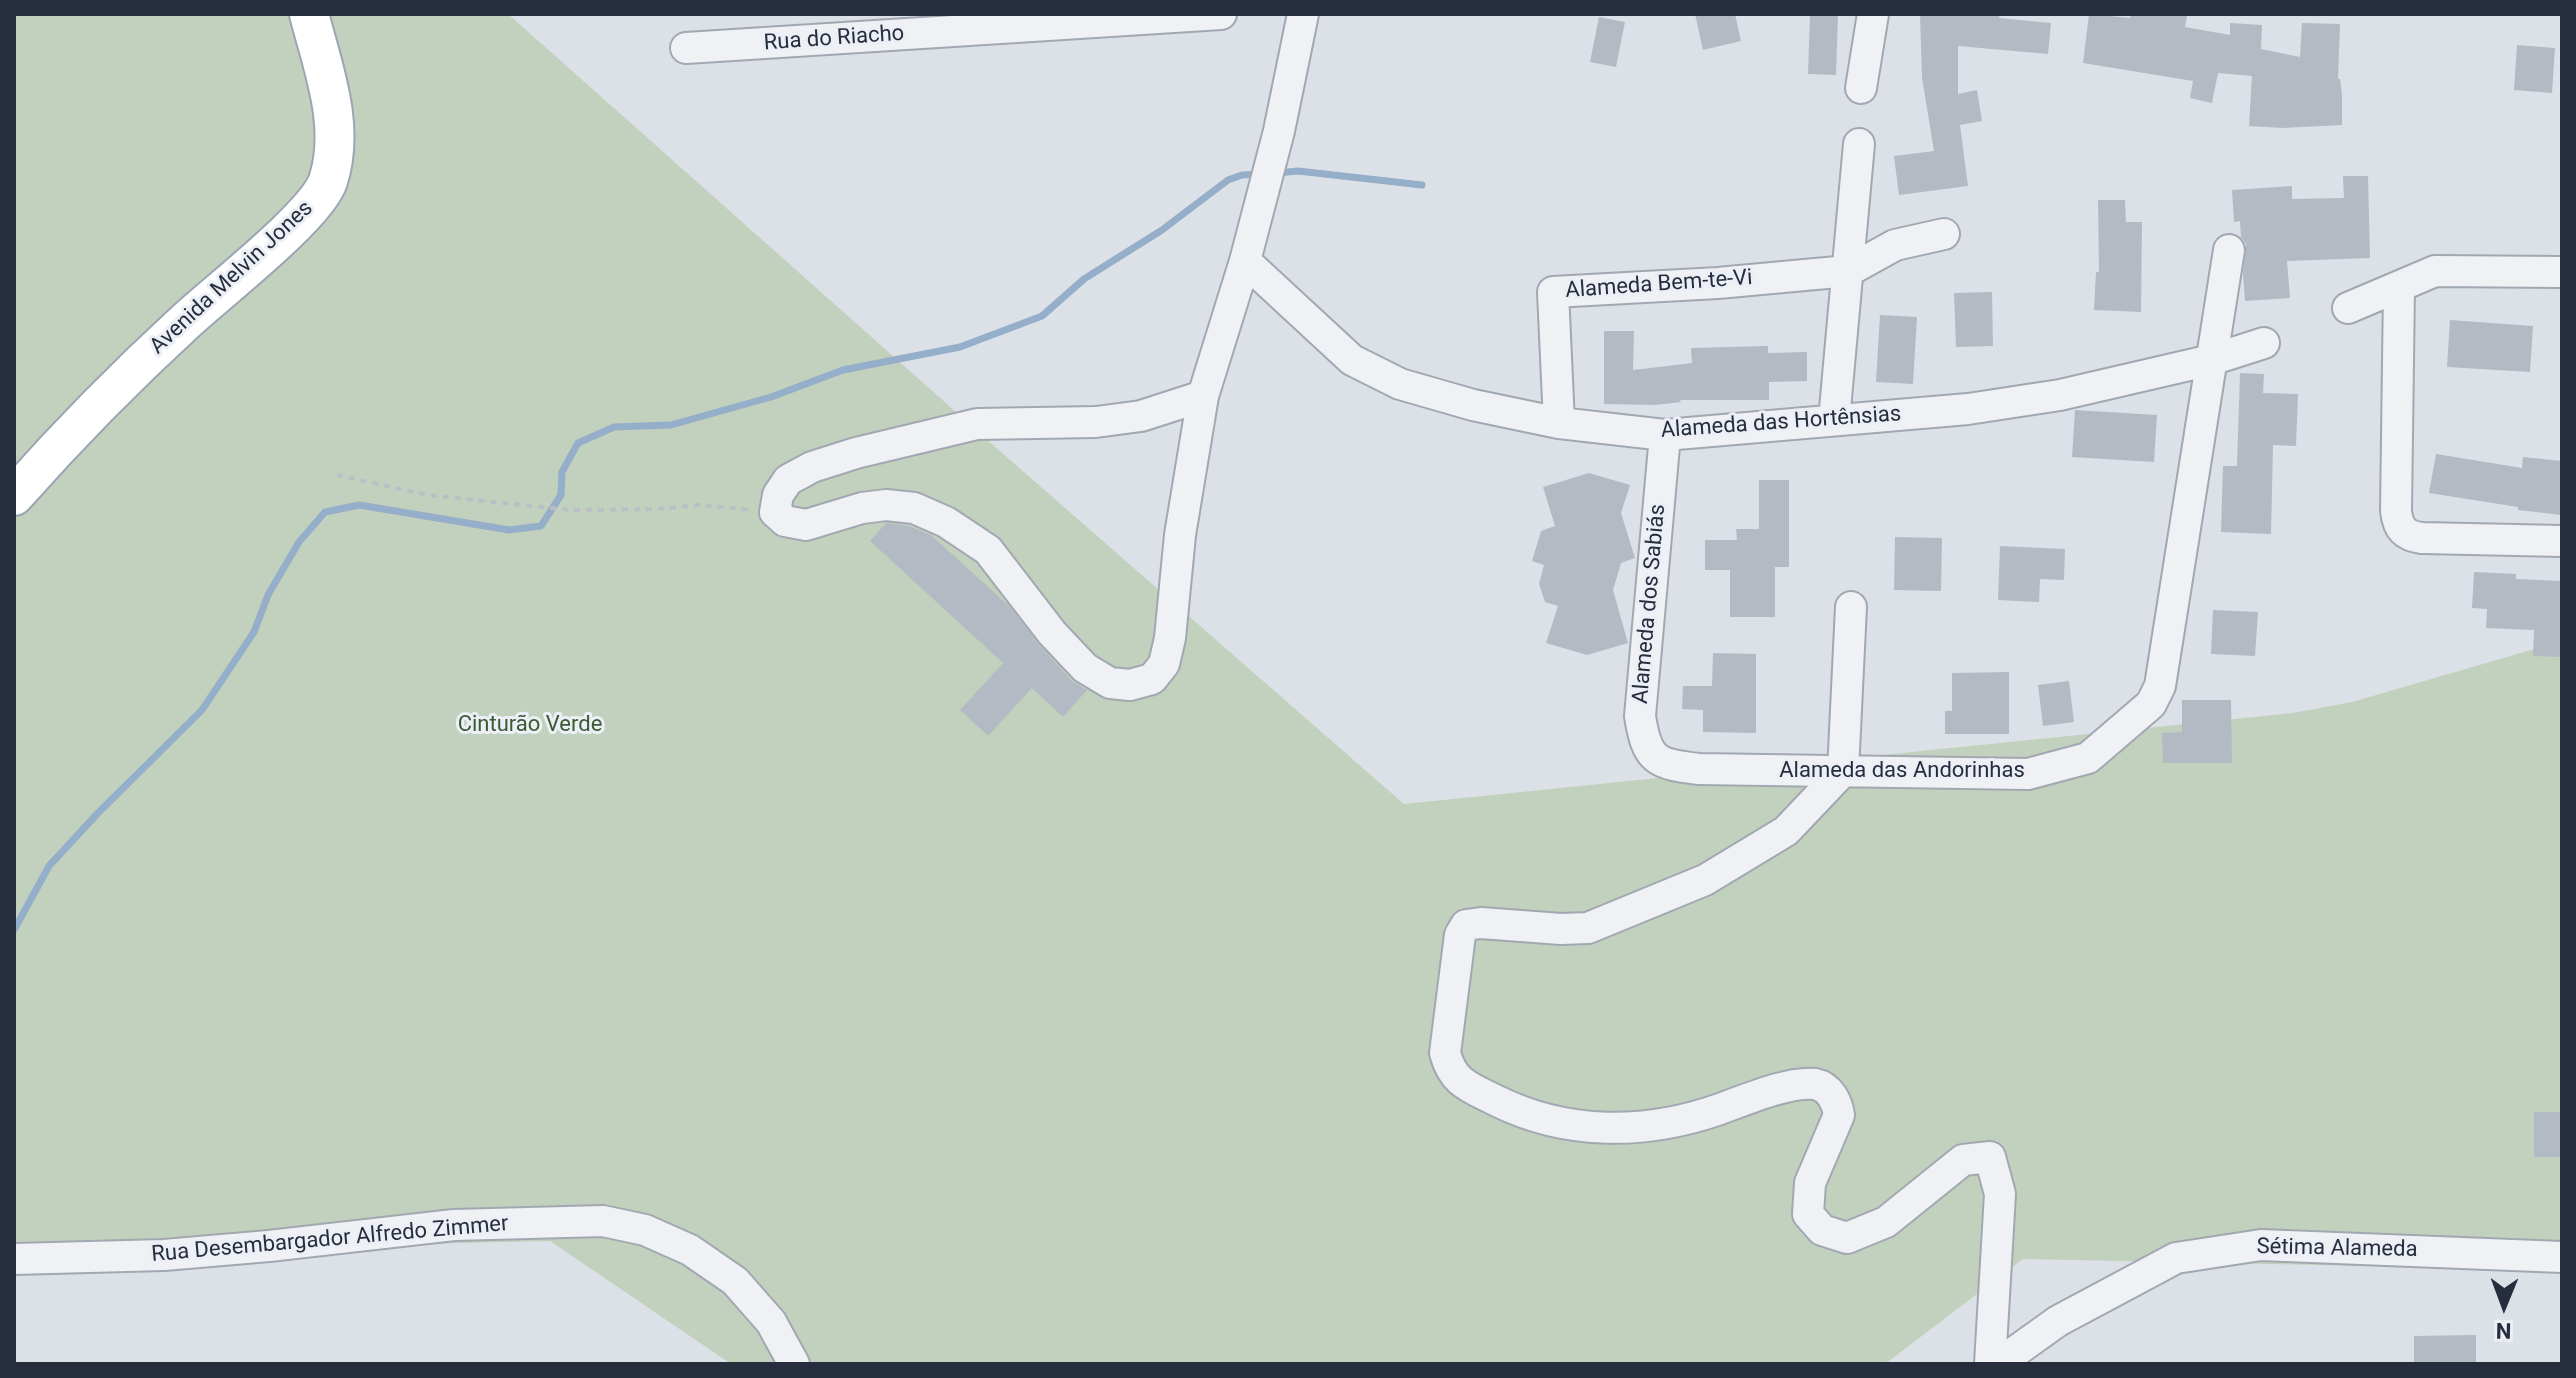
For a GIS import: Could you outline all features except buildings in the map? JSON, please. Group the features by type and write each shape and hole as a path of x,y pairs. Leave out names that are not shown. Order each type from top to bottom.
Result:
{"main road":[{"name":"Avenida Melvin Jones","path":"14,496 115,389 308,212 327,184 336,142 333,112 309,14"}],"street":[{"name":"Rua do Riacho","path":"686,48 1221,14"},
{"path":"1203,396 1141,416 1096,422 977,424 856,453 812,467 788,480 778,495 775,512 785,521 806,525 862,508 886,505 914,508 946,522 988,550 1052,633 1085,668 1110,683 1130,685 1152,679 1164,664 1170,638 1180,535 1203,396 1245,261 1279,131 1303,14"},
{"path":"1861,88 1873,14"},
{"path":"1834,420 1859,144"},
{"path":"1848,271 1895,245 1944,234"},
{"name":"Alameda das Andorinhas","path":"1664,765 1699,769 2028,774 2088,758 2151,704 2160,686 2229,250"},
{"name":"Alameda das Hortênsias","path":"1245,261 1352,360 1400,384 1473,405 1559,423 1665,435 1968,409 2060,395 2211,360 2264,343"},
{"name":"Alameda Bem-te-Vi","path":"1559,423 1553,292 1718,283 1848,271"},
{"path":"2348,308 2435,271 2562,272"},
{"path":"2399,287 2396,511 2402,531 2411,537 2422,538 2562,541"},
{"name":"Alameda dos Sabiás","path":"1664,765 1644,745 1640,716 1665,435"},
{"path":"1851,607 1843,771 1786,831 1705,880 1588,928 1466,925 1460,935 1445,1053 1449,1069 1463,1085 1537,1118 1595,1129 1691,1119 1789,1087 1814,1084 1827,1089 1839,1115 1810,1183 1808,1214 1822,1230 1847,1238 1886,1222 1963,1160 1990,1157 2000,1194 1990,1364"},
{"name":"Rua Desembargador Alfredo Zimmer","path":"14,1259 164,1255 454,1225 603,1221 645,1230 690,1250 735,1281 771,1322 794,1364"},
{"name":"Sétima Alameda","path":"1998,1364 2058,1321 2176,1258 2261,1245 2562,1257"}],"path":[{"path":"337,475 428,495 572,510 699,505 775,512"}],"green space":[{"name":"Cinturão Verde","path":"14,14 508,14 993,445 1404,804 2293,713 2352,702 2562,641 2562,1270 2023,1259 1885,1364 731,1364 550,1241 14,1253"}],"waterway":[{"path":"1277,173 1298,171 1422,185"},
{"path":"14,930 49,866 202,710 254,632 268,595 299,542 325,512 359,505 509,530 541,526 561,495 562,472 578,443 614,427 671,425 771,397 843,370 960,347 1042,316 1084,279 1162,230 1228,180 1242,175 1261,174"}]}
